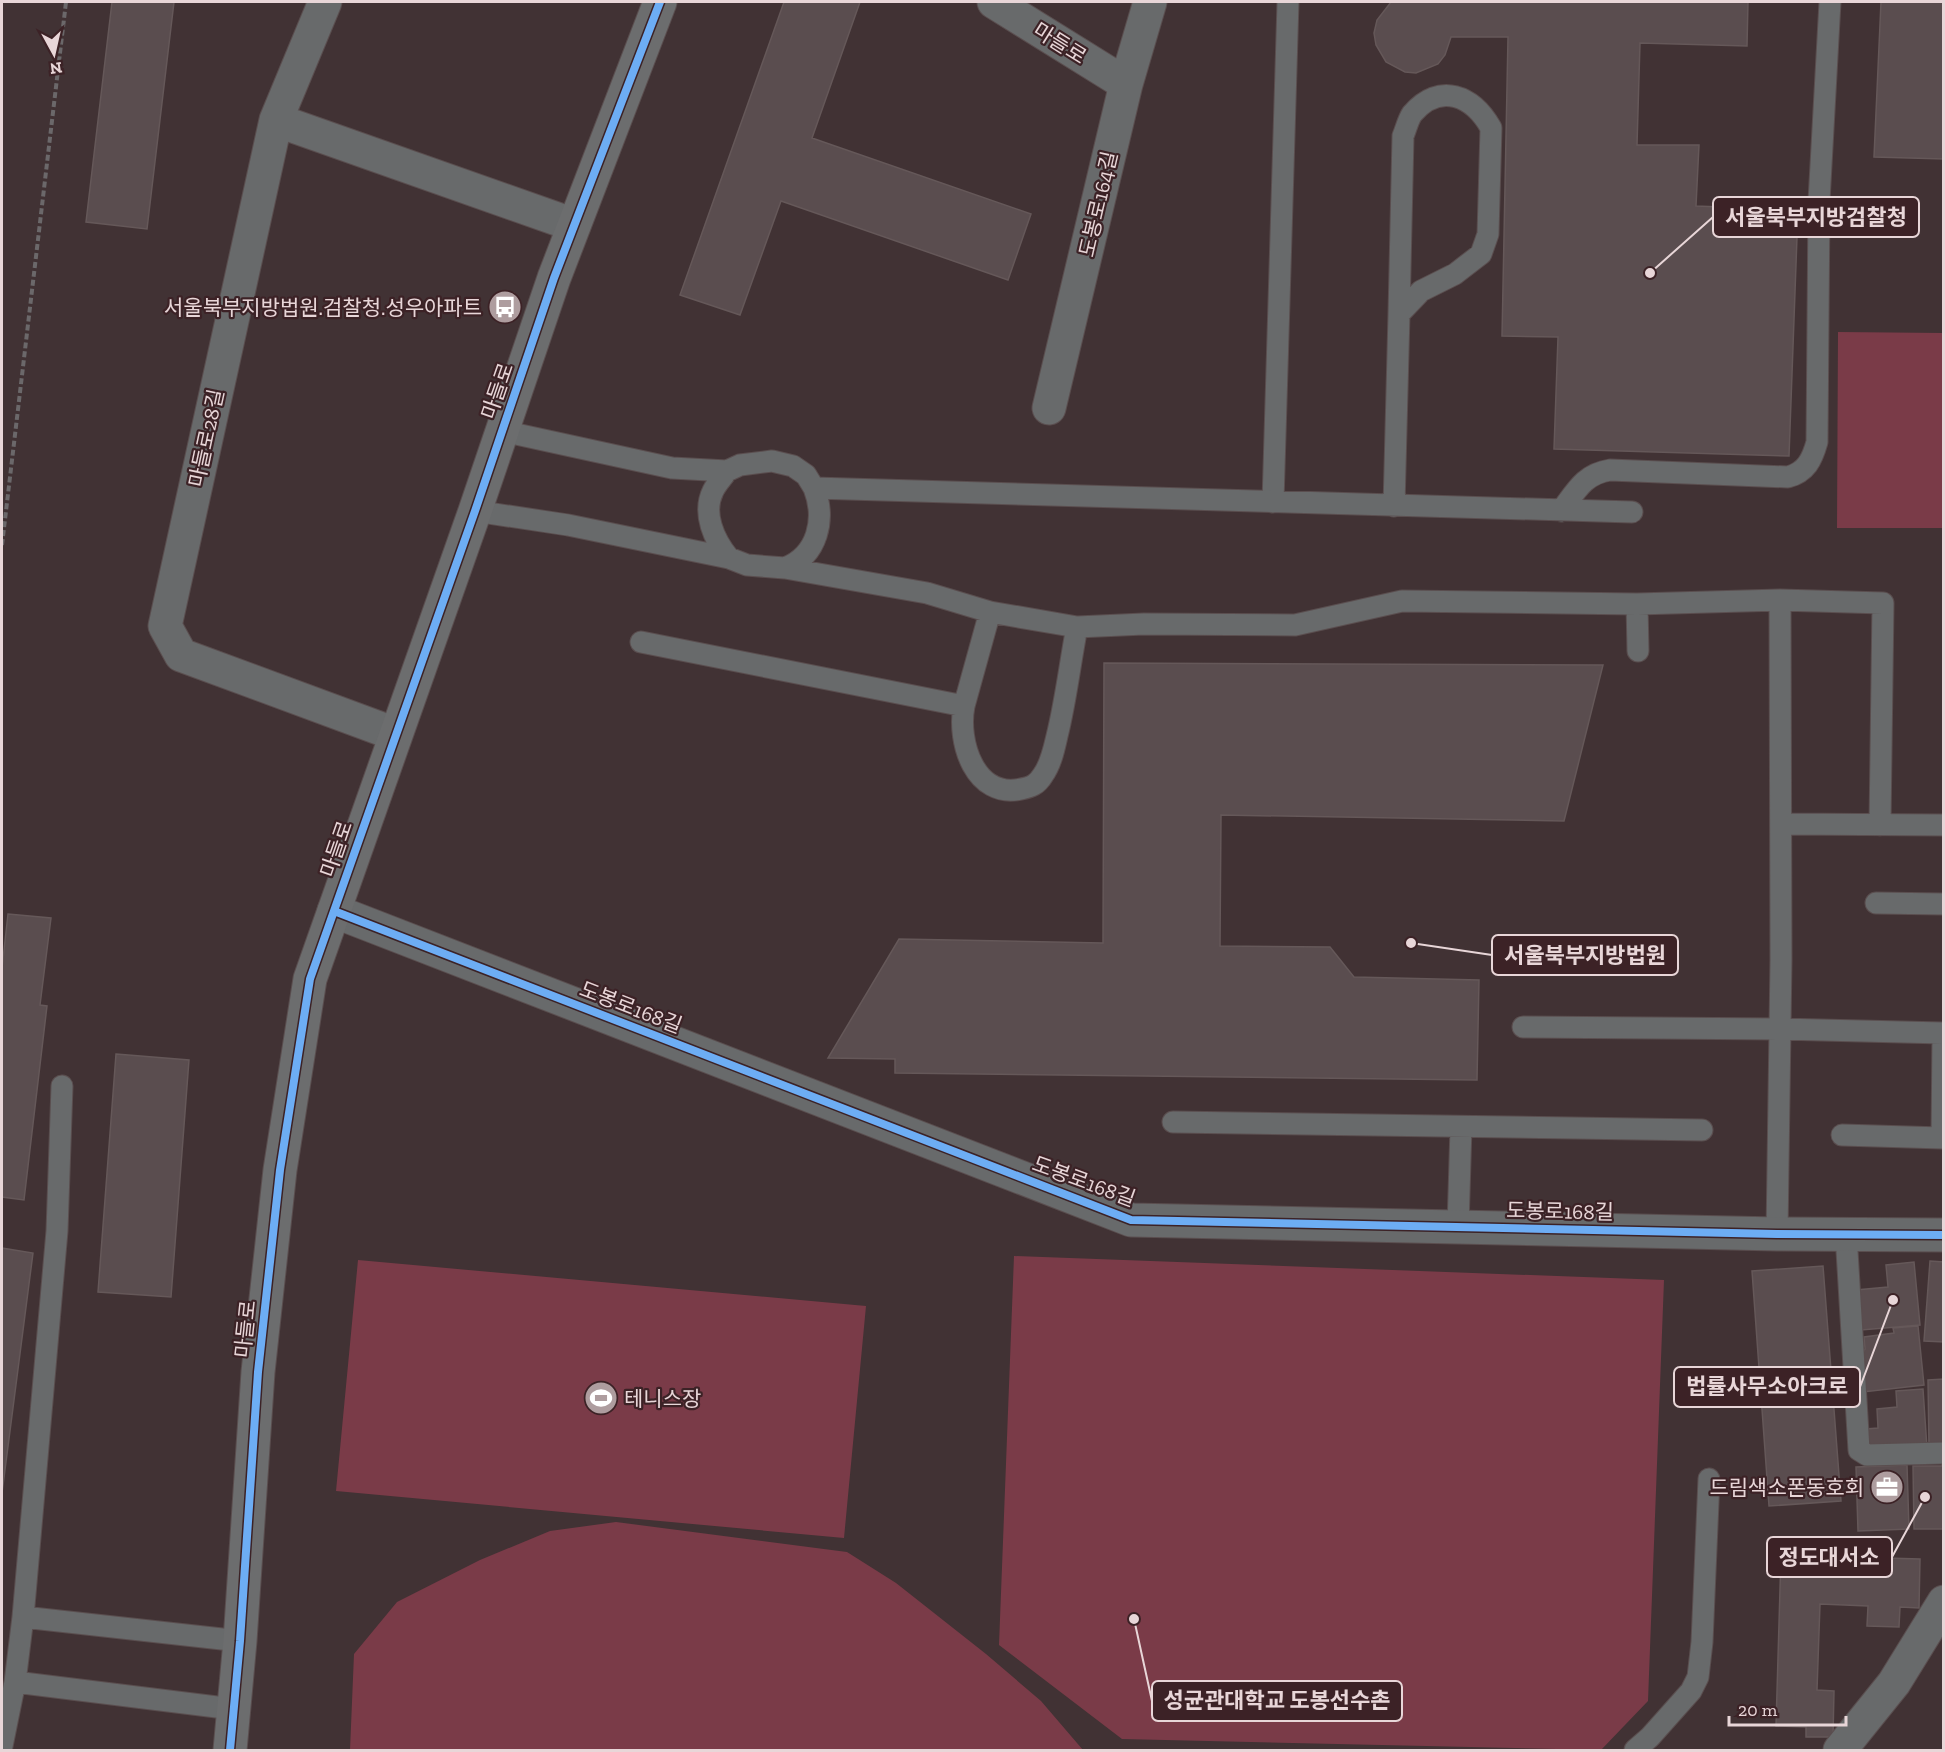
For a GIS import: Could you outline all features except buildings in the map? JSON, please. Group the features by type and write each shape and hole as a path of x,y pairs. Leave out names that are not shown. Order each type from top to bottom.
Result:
{"street":[{"name":"마들로28길","path":"325,2 276,120 165,626 181,656 395,734"},
{"name":"마들로","path":"230,1750 240,1641 258,1372 280,1170 310,979 475,511 554,278 660,2"},
{"name":"마들로","path":"994,2 1126,84"},
{"name":"도봉로164길","path":"1049,408 1126,84 1150,2"},
{"path":"276,120 574,225"},
{"name":"도봉로168길","path":"333,911 1131,1220 1777,1234 1944,1235"},
{"path":"1840,1750 1894,1683 1944,1602"}],"lane":[{"path":"1273,502 1288,2"},
{"path":"1561,511 1582,483 1596,472 1610,470 1788,477 1806,468 1812,458 1816,442 1820,201 1830,2"},
{"path":"1394,506 1403,136 1411,116 1426,101 1450,95 1470,102 1483,114 1491,128 1488,234 1481,254 1455,274 1421,291 1399,314"},
{"path":"502,431 672,468 727,471 740,465 772,461 793,466 807,475 818,498 820,516 817,537 805,556 785,568"},
{"path":"727,471 712,492 709,506 711,526 719,546 729,558"},
{"path":"814,488 1632,512"},
{"path":"475,511 568,525 729,558 747,565 785,568 927,593 990,612 1077,627 1144,624 1295,625 1402,601 1637,604 1780,600 1883,603 1880,825"},
{"path":"1777,1234 1781,825 1780,600"},
{"path":"1637,604 1638,651"},
{"path":"990,612 961,721 970,762 986,783 1008,792 1034,786 1044,775 1054,751 1063,711 1077,627"},
{"path":"641,642 964,706"},
{"path":"1781,825 1944,825"},
{"path":"1876,903 1944,904"},
{"path":"1523,1027 1943,1033 1942,1138 1842,1135"},
{"path":"2,1746 15,1682 23,1617 57,1231 62,1086"},
{"path":"1173,1122 1702,1130"},
{"path":"1458,1227 1461,1127"},
{"path":"1846,1234 1859,1450 1867,1455 1944,1453"},
{"path":"1635,1750 1650,1737 1691,1690 1698,1677 1702,1642 1709,1479"},
{"path":"23,1617 240,1641"},
{"path":"15,1682 233,1709"}],"path":[{"path":"2,545 66,2"}],"shaded area":[{"path":"1838,332 1943,333 1943,528 1837,528"},
{"path":"1014,1256 1664,1280 1648,1701 1601,1750 1122,1739 999,1645"},
{"name":"테니스장","path":"358,1260 866,1306 844,1538 336,1491"},
{"path":"616,1522 847,1552 896,1583 986,1654 1041,1701 1083,1750 350,1750 354,1654 397,1602 480,1560 550,1531"}],"cycle path":[{"path":"230,1750 240,1641 258,1372 280,1170 310,979 475,511 554,278 660,2"},
{"path":"334,911 1131,1220 1777,1234 1944,1235"}],"place":[{"name":"서울북부지방검찰청","path":"1650,273"},
{"name":"서울북부지방법원.검찰청.성우아파트","path":"505,307"},
{"name":"서울북부지방법원","path":"1411,943"},
{"name":"법률사무소아크로","path":"1893,1300"},
{"name":"테니스장","path":"601,1398"},
{"name":"드림색소폰동호회","path":"1887,1487"},
{"name":"정도대서소","path":"1925,1497"},
{"name":"성균관대학교 도봉선수촌","path":"1134,1619"}]}
